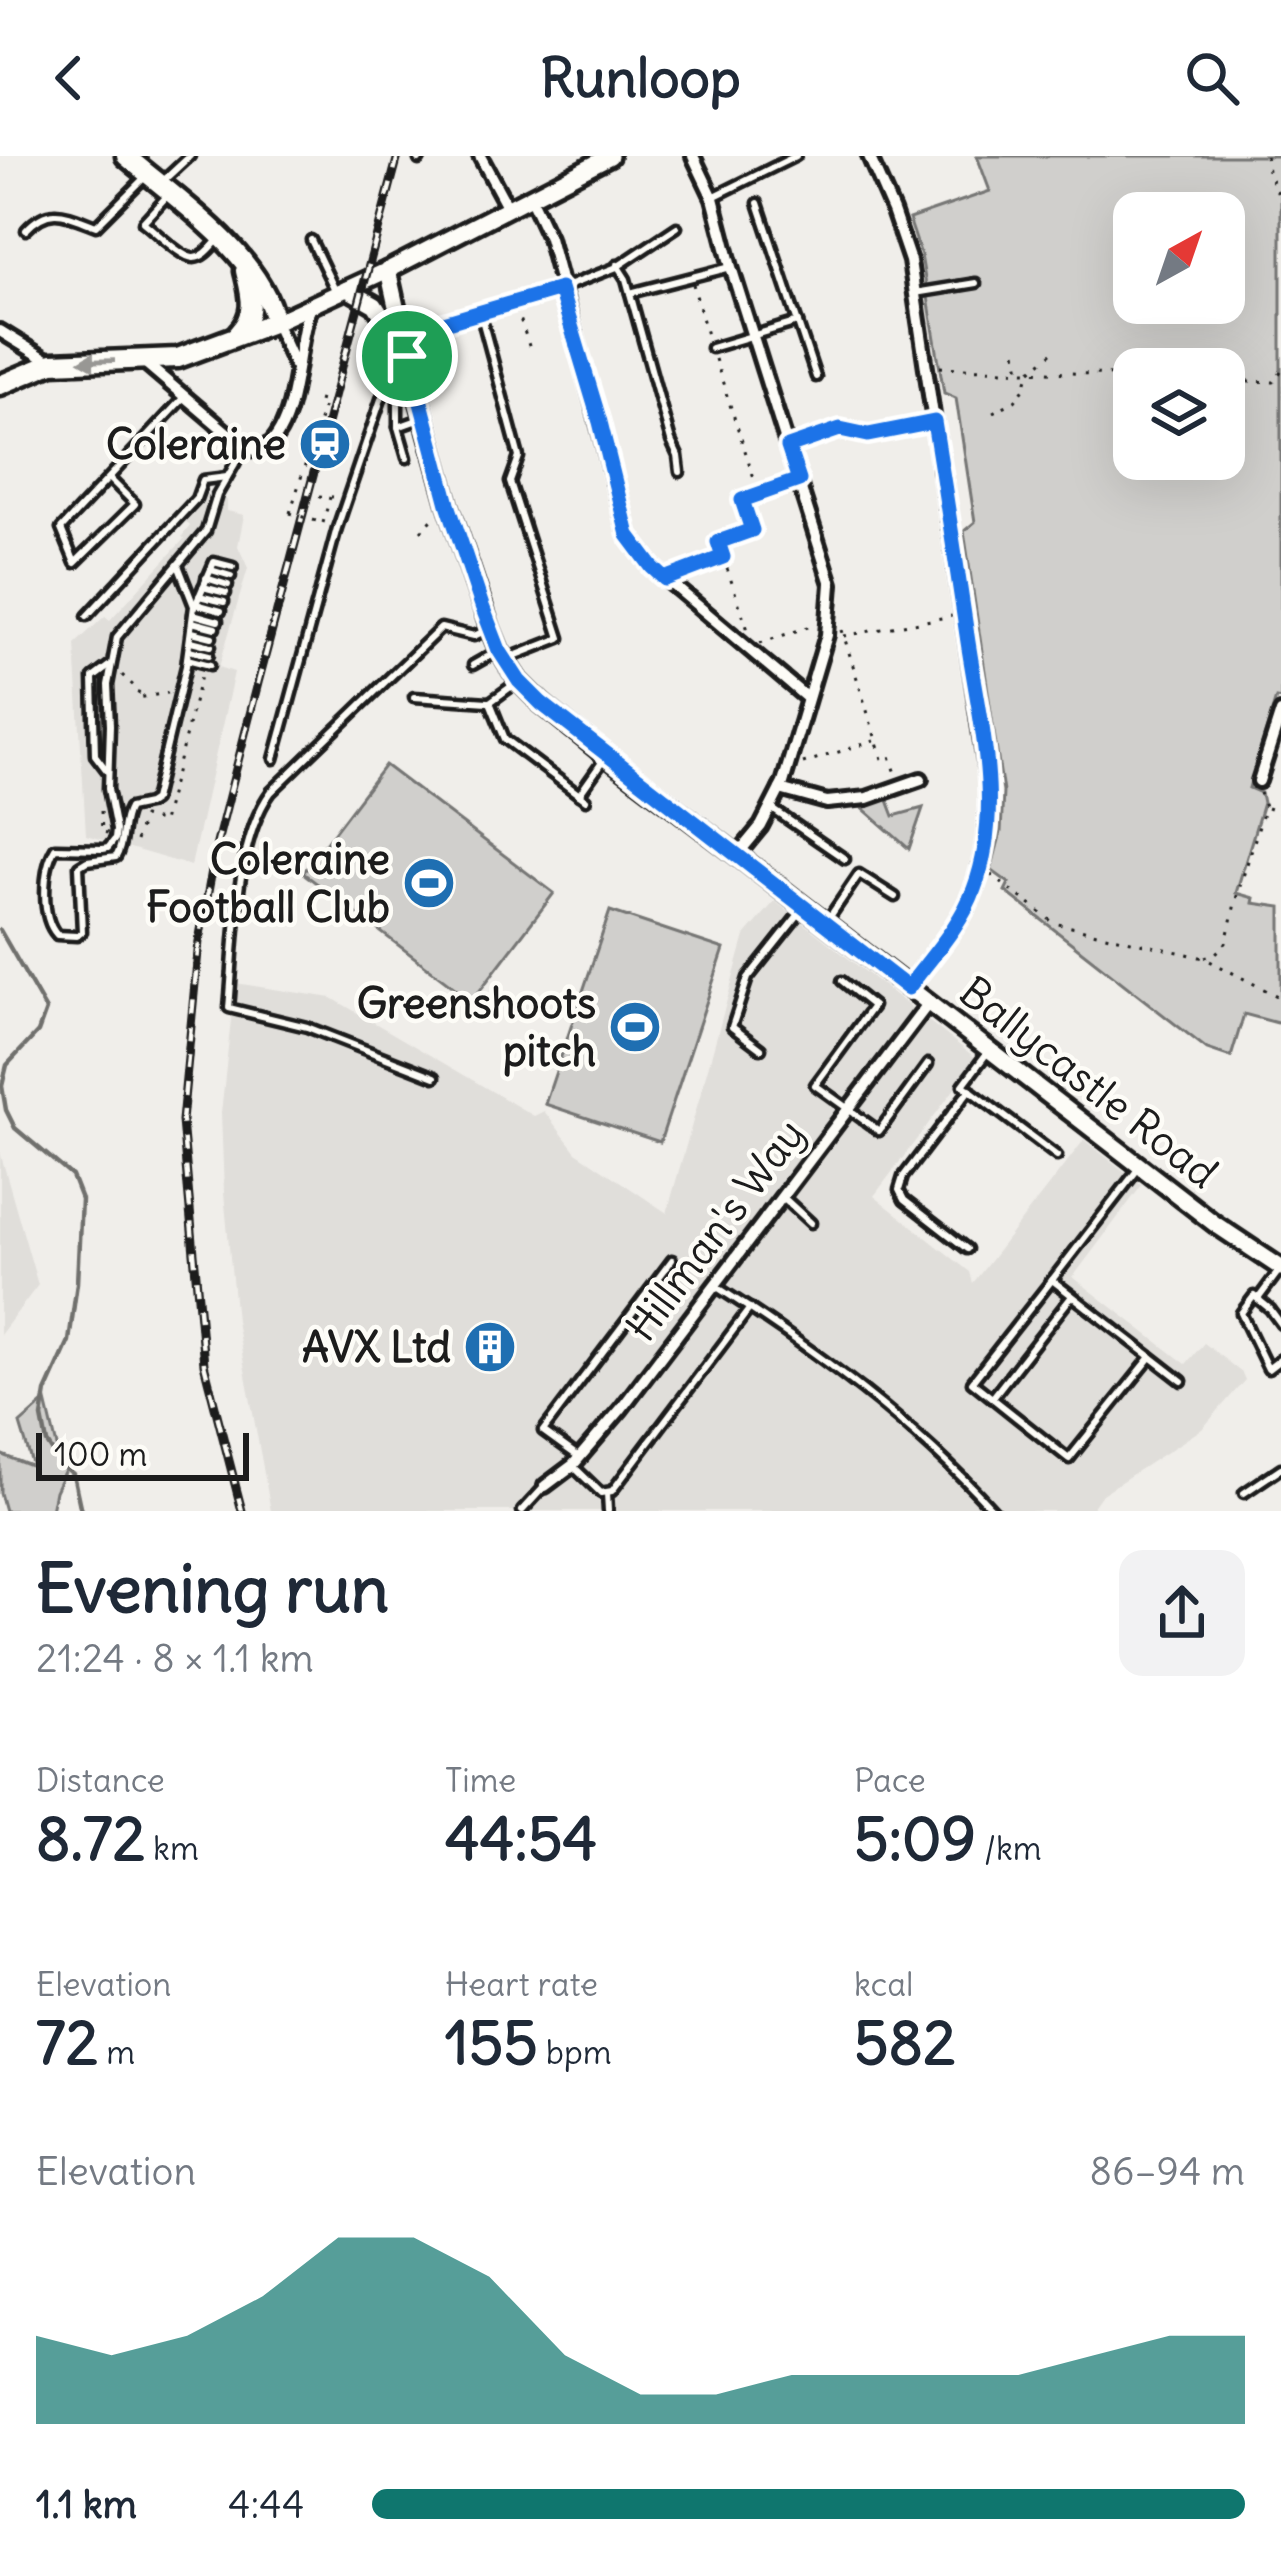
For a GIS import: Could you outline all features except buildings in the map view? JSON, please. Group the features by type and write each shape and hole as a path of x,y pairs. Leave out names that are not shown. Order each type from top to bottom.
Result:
{"main road":[{"path":"126,156 242,261 271,302 275,322"},
{"path":"0,385 52,363 178,358 231,340 388,270 610,156"},
{"path":"231,340 246,325 252,310 242,261"},
{"name":"Ballycastle Road","path":"388,270 448,504 490,628 519,681 606,756 1215,1224 1281,1268"},
{"path":"342,291 375,305 407,356"},
{"path":"271,302 283,307 309,306"}],"street":[{"path":"480,156 508,208"},
{"path":"693,156 713,197 831,584 820,660 788,767 771,808 737,855"},
{"path":"869,156 904,239 915,293 988,782 989,809 975,888 908,988"},
{"path":"530,197 549,238 628,535 665,579 807,698"},
{"path":"142,360 245,448 262,451 275,440 290,400 309,306"},
{"path":"275,322 297,371"},
{"path":"0,331 52,363"},
{"path":"236,463 245,448"},
{"path":"1259,782 1275,756 1281,712"},
{"path":"780,789 827,802 868,797 921,778"},
{"name":"Hillman's Way","path":"545,1486 576,1461 621,1408 928,1004"}],"lane":[{"path":"26,230 39,216 61,213 96,226 159,184 190,156"},
{"path":"713,197 796,156"},
{"path":"159,184 143,222 186,257 203,254 220,237"},
{"path":"758,203 816,377"},
{"path":"403,335 560,289 617,265 677,226"},
{"path":"311,240 342,291"},
{"path":"617,265 630,293 680,472"},
{"path":"630,293 731,267"},
{"path":"915,293 976,283"},
{"path":"473,665 560,638 510,482 519,457 480,312"},
{"path":"711,348 798,322"},
{"path":"274,759 347,498 393,365 407,356"},
{"path":"398,393 398,427 407,458"},
{"path":"109,478 135,504 76,563 61,529 184,397"},
{"path":"398,427 424,418"},
{"path":"208,574 195,608 154,800 129,808 116,857 79,866 82,932 57,935 49,924 48,859 55,848 103,849 112,844 116,830 108,789 108,685 121,630 206,531 217,496 236,463"},
{"path":"87,616 196,499 203,480 226,477"},
{"path":"742,500 799,480"},
{"path":"178,565 195,608"},
{"path":"208,574 221,611"},
{"path":"208,574 221,611"},
{"path":"195,608 221,611"},
{"path":"195,608 221,611"},
{"path":"189,649 221,611"},
{"path":"189,649 221,611"},
{"path":"435,1077 307,1027 229,1008 245,850 257,811 271,792 441,628 474,636 490,628"},
{"path":"189,649 206,667"},
{"path":"109,772 95,755 92,692 93,678 112,663"},
{"path":"414,697 490,702 519,681"},
{"path":"490,702 505,739 583,797 606,756"},
{"path":"771,808 845,859"},
{"path":"826,924 859,874 896,897"},
{"path":"761,1049 732,1027 748,978 804,907"},
{"path":"842,981 873,1006 815,1085 879,1131 928,1064"},
{"path":"989,1050 963,1084 1057,1156"},
{"path":"967,1249 904,1200 899,1190 903,1177 970,1089"},
{"path":"1140,1166 972,1382 1070,1459 1151,1357"},
{"path":"781,1196 812,1223"},
{"path":"607,1493 596,1489 576,1461 543,1431 673,1260"},
{"path":"1258,1299 1281,1268"},
{"path":"1052,1280 1182,1381"},
{"path":"714,1285 826,1360 901,1420 994,1511"},
{"path":"992,1398 1072,1296"},
{"path":"1281,1324 1255,1296 1241,1312 1268,1369 1281,1359"},
{"path":"607,1493 617,1486 750,1308"},
{"path":"1244,1493 1281,1468"},
{"path":"522,1511 545,1486"},
{"path":"607,1493 608,1511"}],"path":[{"path":"1267,156 1281,200"},
{"path":"691,277 759,494"},
{"path":"515,302 530,349"},
{"path":"993,412 1015,401 1030,371 1058,348"},
{"path":"1016,352 1021,371"},
{"path":"926,367 1113,375"},
{"path":"1274,382 1281,370"},
{"path":"1245,381 1274,382 1281,390"},
{"path":"324,401 290,513 323,523 330,497"},
{"path":"788,447 840,429 868,435 934,422"},
{"path":"319,496 347,498"},
{"path":"742,500 752,530 718,542 753,646 829,620"},
{"path":"421,531 448,504"},
{"path":"665,579 723,557"},
{"path":"830,594 882,759 890,757 900,786"},
{"path":"844,636 964,614"},
{"path":"136,841 143,817 163,822 206,667"},
{"path":"120,672 139,691 136,698 170,692"},
{"path":"788,767 876,740"},
{"path":"1204,958 1226,943 1265,808 1259,782"},
{"path":"1265,808 1281,812"},
{"path":"980,866 1054,923 1204,958 1281,998"}],"shaded area":[{"path":"977,156 1281,156 1281,699 1276,698 1249,788 1261,793 1263,803 1236,893 1254,898 1253,903 1281,907 1281,1024 1244,1014 1231,1057 1207,1049 1005,891 1009,883 991,870 1001,832 1003,792 964,531 975,522 956,398 944,393 921,255 909,219 990,191"},
{"path":"209,492 227,500 227,511 244,515 238,546 248,568 219,667 234,672 191,866 86,835 75,644 105,616 110,620 184,539 190,526 186,522"},
{"name":"Coleraine Football Club","path":"385,765 554,893 472,1001 303,873"},
{"path":"886,795 894,816 923,808 909,849 859,805"},
{"path":"775,901 977,1059 874,1196 970,1272 973,1283 1084,1140 1142,1185 1073,1277 1186,1364 1204,1343 1245,1380 1202,1429 1102,1494 1090,1511 271,1511 236,1321 224,1193 221,1113 235,983 332,998 534,1116 544,1111 576,1152 667,1213 745,936"},
{"name":"Greenshoots pitch","path":"610,911 724,949 660,1142 545,1104"},
{"path":"0,1152 38,1285 0,1335"},
{"path":"46,1401 59,1455 69,1461 51,1511 5,1511 0,1454 33,1467 20,1424"}],"waterway":[{"path":"0,930 46,1010 38,1032 7,1065 2,1086 6,1110 15,1128 72,1176 81,1199 69,1341 46,1392 42,1417 47,1443 73,1474 81,1511"}],"railway":[{"path":"242,1511 204,1364 182,1121 199,941 217,843 398,156"}],"place":[{"name":"Coleraine","path":"325,444"},
{"name":"Coleraine Football Club","path":"429,883"},
{"name":"Greenshoots pitch","path":"635,1027"},
{"name":"AVX Ltd","path":"490,1347"}],"route":[{"path":"560,289 628,535 665,579 723,557 718,542 752,530 742,500 799,480 788,447 840,429 868,435 934,422 978,706 989,809 975,888 908,988 606,756 519,681 499,650 482,606 407,356 403,335 560,289"}]}
